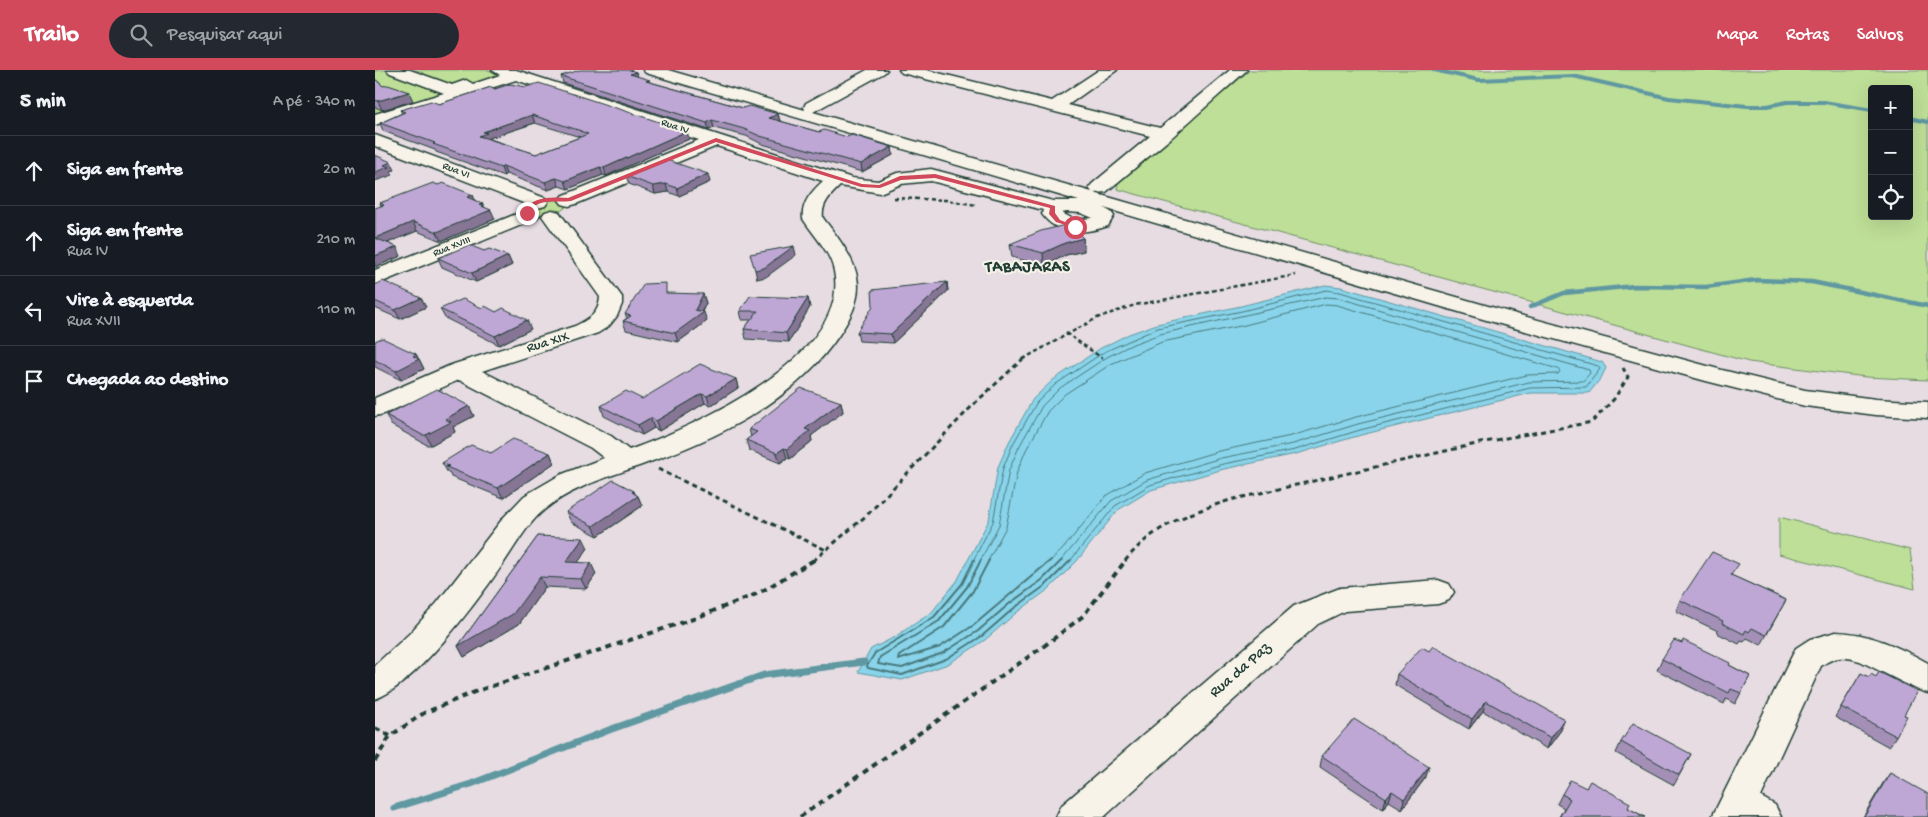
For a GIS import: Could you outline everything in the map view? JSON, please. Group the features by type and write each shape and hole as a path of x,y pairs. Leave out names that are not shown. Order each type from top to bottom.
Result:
{"street":[{"path":"395,70 452,90 508,72"},
{"path":"651,70 1086,188 1165,134 1239,70"},
{"path":"684,70 1086,188 1489,313 1717,370 1805,398 1876,407 1928,410"},
{"path":"812,107 879,70"},
{"path":"907,70 1165,134"},
{"path":"955,82 975,70"},
{"path":"1055,106 1109,70"},
{"path":"375,120 508,72"},
{"name":"Rua IV","path":"508,72 853,184 877,187 897,179 931,175 1053,207"},
{"name":"Rua VI","path":"375,140 547,208"},
{"name":"Rua XVIII","path":"375,278 716,140"},
{"path":"375,685 436,628 532,505 556,489 671,444 731,416 792,373 816,351 839,316 846,290 843,262 813,219 811,208 837,178"},
{"name":"Rua XIX","path":"375,408 460,370 577,333 593,326 610,311 611,297 547,208"},
{"path":"460,370 601,442 630,459"},
{"path":"1717,370 1841,387 1928,392"},
{"name":"Rua da Paz","path":"1076,817 1306,614 1340,600 1438,592"},
{"path":"1744,813 1808,657 1816,650 1838,645 1860,647 1928,679"}],"path":[{"path":"890,198 946,200 981,206"},
{"path":"375,761 390,736 424,713 477,691 693,619 759,593 812,562 867,515 975,403 1019,361 1066,333 1097,318 1135,304 1220,291 1301,274"},
{"path":"1066,333 1102,358"},
{"path":"800,817 1044,646 1083,616 1139,544 1162,528 1193,512 1230,500 1485,442 1592,422 1615,400 1628,377 1625,369 1618,365"},
{"path":"630,459 826,550"},
{"path":"375,728 390,736"}],"green space":[{"path":"488,70 504,75 375,118 375,71"},
{"path":"1250,70 1928,70 1928,380 1866,377 1749,362 1117,189 1118,182"},
{"path":"552,200 562,200 568,205 549,215 536,215 530,210 535,205"},
{"path":"1779,517 1910,550 1915,589 1779,554"}],"water":[{"path":"1325,285 1341,287 1602,362 1606,368 1589,393 1531,393 1361,435 1296,454 1224,469 1151,490 1118,510 1076,562 1049,589 1016,613 985,640 948,664 902,680 858,672 871,649 893,638 931,613 957,581 989,520 998,467 1009,442 1033,399 1053,380 1101,348 1129,334 1157,324"}],"building":[{"path":"580,70 630,70 636,72 630,74 650,80 646,81 743,108 749,106 778,114 769,118 819,132 824,130 847,137 852,135 892,147 861,164 760,136 744,129 712,120 707,123 561,76"},
{"path":"375,79 383,86 388,85 409,92 378,101 375,100"},
{"path":"539,83 687,131 604,168 600,167 565,181 556,178 545,182 503,166 501,168 433,144 435,143 380,123 405,112 400,110 431,101 439,104 491,87 495,89 510,84 526,87","holes":["532,115 588,134 536,154 479,136 487,133 483,132"]},
{"path":"375,155 391,162 384,165 389,167 375,172"},
{"path":"667,160 708,174 677,188 666,184 653,186 626,176"},
{"path":"433,183 438,185 443,183 473,195 467,197 491,210 437,232 413,222 375,238 375,208 384,205 380,203"},
{"path":"1069,224 1083,238 1065,243 1043,253 1010,244 1041,231"},
{"path":"375,238 397,247 375,256"},
{"path":"469,245 484,251 489,249 508,256 472,273 438,258"},
{"path":"794,246 764,268 755,270 750,254"},
{"path":"383,281 421,298 395,310 375,301 375,285"},
{"path":"947,282 891,334 857,332 873,306 872,290"},
{"path":"666,283 666,293 703,294 695,310 704,312 675,333 623,321 631,316 625,314 644,284"},
{"path":"750,296 808,298 786,333 744,329 758,311 740,311"},
{"path":"463,299 482,308 485,306 496,312 503,308 527,320 495,336 440,309"},
{"path":"382,338 416,354 413,356 419,359 396,371 375,360 375,341"},
{"path":"700,364 736,379 707,396 702,394 656,421 650,418 638,425 601,406 626,391 642,399"},
{"path":"801,388 841,402 805,429 810,431 787,449 784,448 777,453 746,440 757,432 749,429"},
{"path":"437,389 469,406 445,419 451,422 426,435 422,435 386,415"},
{"path":"513,439 550,453 498,488 446,467 449,466 442,463 471,445 491,453"},
{"path":"613,480 634,491 632,492 638,496 593,526 566,512"},
{"path":"538,536 583,538 566,562 591,563 581,579 540,577 513,614 458,646"},
{"path":"1712,552 1739,564 1731,575 1786,600 1766,635 1752,628 1749,632 1746,630 1744,634 1722,623 1723,621 1680,600"},
{"path":"1674,640 1682,643 1683,640 1730,663 1729,665 1750,676 1741,693 1731,689 1729,693 1662,659"},
{"path":"1433,646 1564,719 1551,738 1486,701 1472,719 1397,674 1422,647 1429,651"},
{"path":"1879,672 1917,691 1904,715 1907,716 1896,736 1841,707 1861,673 1869,677 1871,674 1876,677"},
{"path":"1354,719 1429,767 1404,799 1392,791 1386,798 1322,756"},
{"path":"1633,723 1691,754 1679,775 1621,742"},
{"path":"1890,773 1928,794 1928,817 1864,817"},
{"path":"1570,780 1586,788 1590,781 1630,803 1628,808 1645,817 1561,817 1570,799 1562,794"}],"waterway":[{"path":"1434,70 1479,80 1573,76 1669,98 1747,106 1767,106 1787,102 1824,102 1868,109"},
{"path":"1913,119 1928,122"},
{"path":"1530,307 1564,293 1635,286 1706,287 1756,280 1812,282 1928,306"},
{"path":"394,808 471,784 609,730 764,675 864,662"}],"district":[{"name":"TABAJARAS","path":"1028,268"}],"route":[{"path":"527,213 526,210 532,204 559,198 569,200 716,140 861,186 880,187 895,179 931,175 1053,207 1052,214 1058,221 1075,227"}]}
